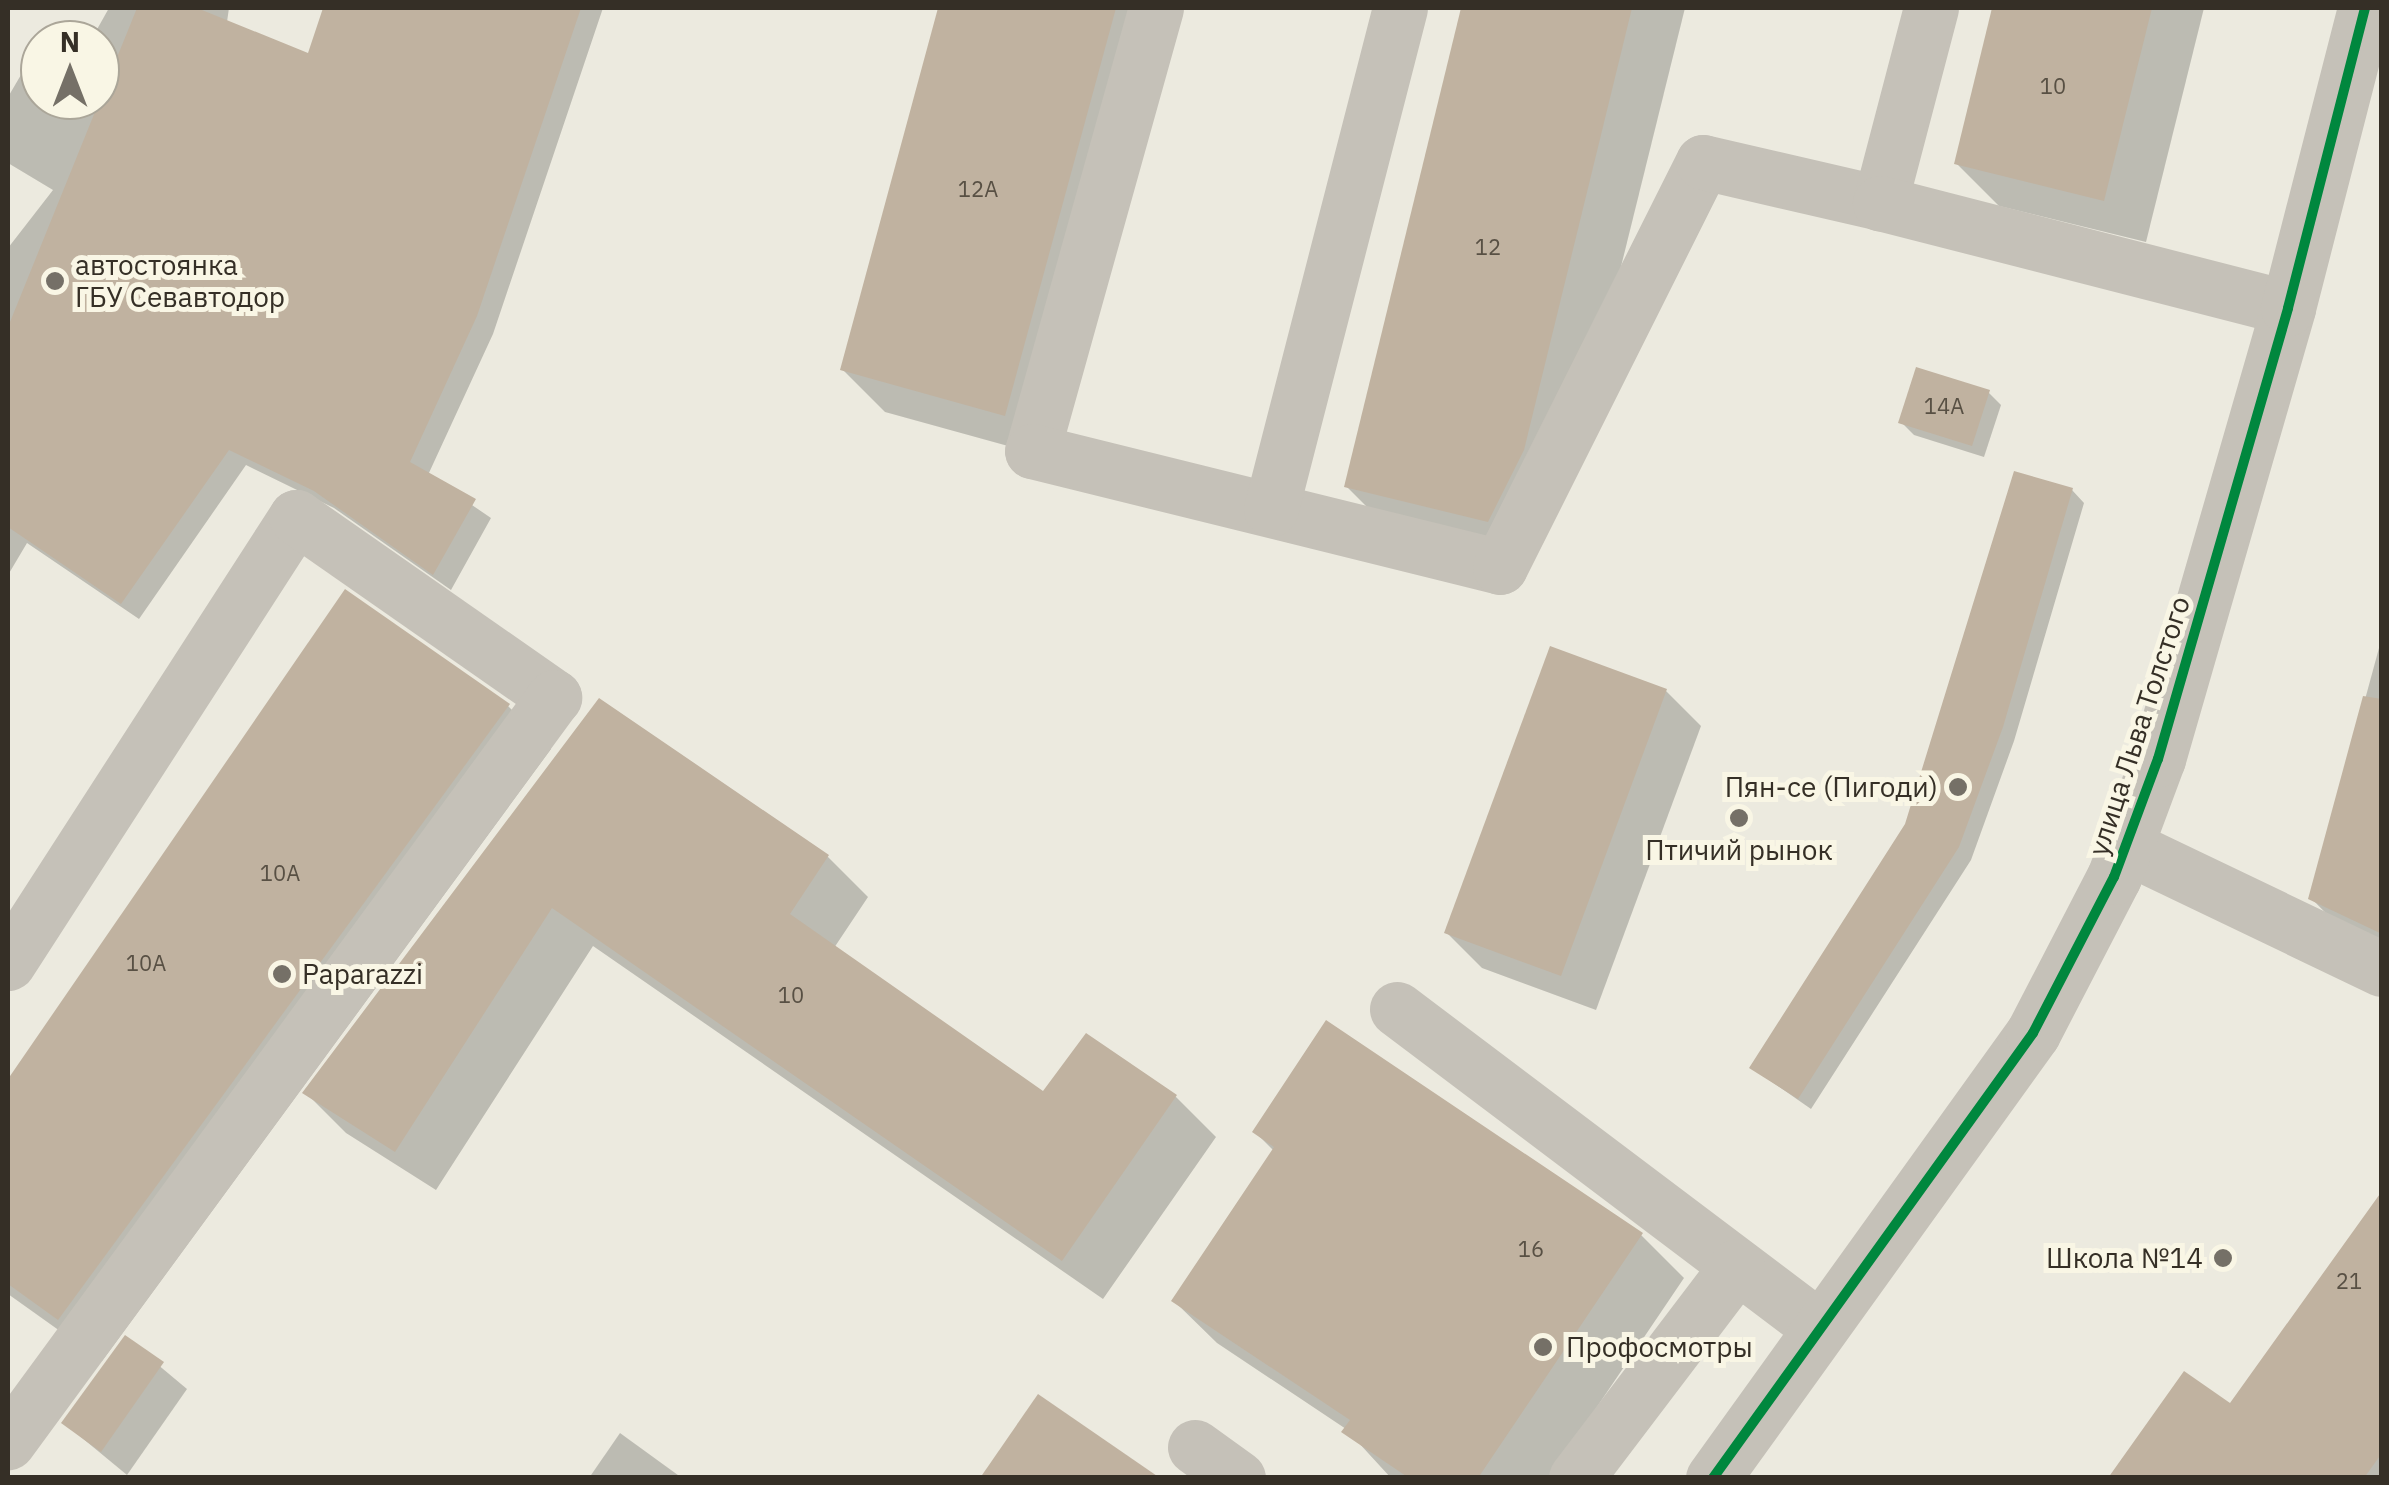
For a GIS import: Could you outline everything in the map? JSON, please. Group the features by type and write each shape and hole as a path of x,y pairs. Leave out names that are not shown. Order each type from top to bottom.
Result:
{"street":[{"path":"1156,8 1032,451 1500,566 1703,162 2288,308"},
{"path":"1271,509 1400,8"},
{"path":"1880,204 1931,8"},
{"name":"улица Льва Толстого","path":"1714,1478 2032,1032 2126,846 2158,759 2288,308 2366,8"},
{"path":"8,964 296,518 554,696 8,1442"},
{"path":"2126,846 2382,969"},
{"path":"1397,1009 1820,1328"},
{"path":"1576,1478 1737,1266"}],"building":[{"path":"137,8 197,8 308,53 323,8 581,8 477,316 410,462 476,499 433,575 314,491 229,450 121,604 8,527 8,327 92,120 120,120 120,50"},
{"path":"938,8 1116,8 1005,416 840,370"},
{"path":"1461,8 1632,8 1524,450 1488,522 1344,487"},
{"path":"1992,8 2152,8 2104,201 1954,164"},
{"path":"1916,367 1990,390 1972,446 1898,423"},
{"path":"2014,471 2073,488 2003,727 1959,847 1798,1099 1749,1068 1905,824"},
{"path":"345,589 510,704 58,1320 8,1284 8,1079"},
{"path":"1550,646 1667,689 1561,976 1444,933"},
{"path":"2363,696 2382,699 2382,934 2308,899"},
{"path":"599,698 829,855 790,914 1043,1091 1086,1033 1177,1095 1062,1261 552,908 395,1152 302,1093"},
{"path":"1326,1020 1643,1233 1478,1478 1409,1478 1341,1432 1350,1420 1171,1301 1274,1147 1252,1132"},
{"path":"2382,1191 2382,1453 2364,1478 2108,1478 2184,1371 2230,1403"},
{"path":"125,1335 164,1362 101,1452 61,1423"},
{"path":"1038,1394 1160,1478 980,1478"}],"cycle path":[{"path":"1713,1478 2033,1033 2114,877 2158,759 2288,308 2365,8"}],"place":[{"name":"автостоянка ГБУ Севавтодор","path":"55,281"},
{"name":"Пян-се (Пигоди)","path":"1958,787"},
{"name":"Птичий рынок","path":"1739,818"},
{"name":"Paparazzi","path":"282,974"},
{"name":"Школа №14","path":"2223,1258"},
{"name":"Профосмотры","path":"1543,1347"}]}
